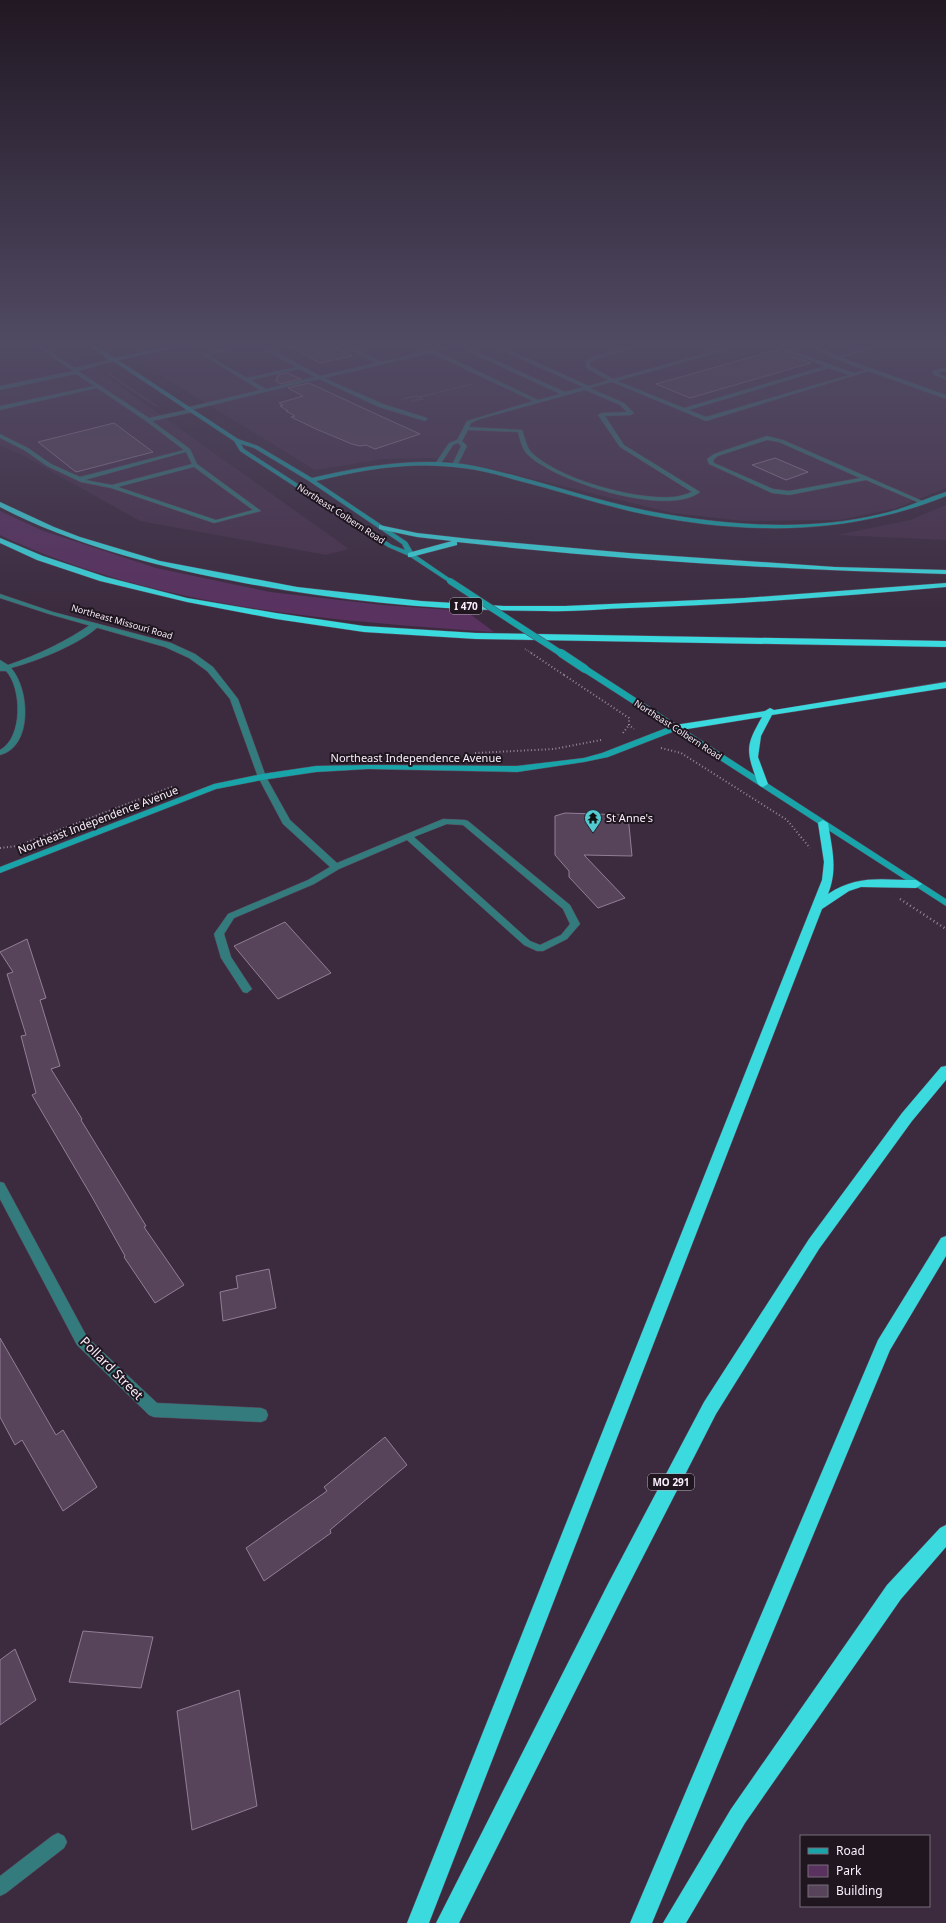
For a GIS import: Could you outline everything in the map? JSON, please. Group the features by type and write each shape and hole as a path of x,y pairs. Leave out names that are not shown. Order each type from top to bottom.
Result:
{"highway":[{"name":"I 470","path":"0,504 60,532 119,552 183,569 314,593 419,604 549,609 650,605 946,585"},
{"path":"382,528 418,535 471,541 628,555 820,568 946,572"},
{"path":"0,540 40,558 103,580 187,600 276,616 364,629 476,636 946,644"},
{"path":"411,555 445,544 471,541"},
{"path":"675,728 770,711 946,685"},
{"path":"763,784 753,757 756,736 770,711"},
{"path":"418,1923 828,880 829,862 823,823"},
{"path":"817,907 845,888 861,883 916,884"},
{"name":"MO 291","path":"447,1923 616,1589 710,1408 814,1244 907,1117 946,1071"},
{"path":"641,1923 884,1345 946,1243"},
{"path":"674,1923 738,1816 876,1617 894,1592 946,1534"}],"main road":[{"name":"Northeast Colbern Road","path":"223,432 236,440 256,447 310,480 404,543 411,555"},
{"name":"Northeast Colbern Road","path":"236,440 242,450 390,546 411,555 946,903"},
{"path":"310,480 372,466 392,464 455,465 505,475 632,509 665,516 735,525 773,526 840,522 871,518 924,503 946,494"},
{"name":"Northeast Independence Avenue","path":"0,870 214,787 262,777 316,769 368,767 517,769 584,760 605,755 675,728"}],"street":[{"path":"0,436 26,449 49,465 79,479 112,487 216,522 258,511 195,464 188,450 164,432"},
{"path":"438,464 451,444 459,441 464,432"},
{"path":"521,432 529,454 550,469 569,478 624,493 651,498 671,499 697,492 622,446 612,432"},
{"path":"867,478 789,492 772,491 712,464 710,459 716,455 767,438 782,441 867,478 924,503"},
{"path":"455,465 464,446 459,441"},
{"path":"79,479 188,450"},
{"path":"112,487 195,464"},
{"name":"Northeast Missouri Road","path":"0,596 96,626 168,645 192,656 210,669 234,699 247,739 262,777 286,822 336,867"},
{"path":"3,669 68,644 96,626"},
{"path":"0,662 3,669 15,678 22,705 19,726 14,743 0,754"},
{"path":"247,990 226,958 219,934 231,916 311,882 336,867 408,836 446,821 465,823 568,907 575,924 564,937 540,949 527,943 408,836"},
{"name":"Pollard Street","path":"0,1187 82,1341 154,1410 261,1415"},
{"path":"0,1887 58,1842"}],"path":[{"path":"564,675 629,718 629,726 664,750 681,753 787,820 816,856 829,862"},
{"path":"899,898 946,929"}],"shaded area":[{"path":"0,432 184,432 349,549 326,555 140,521 22,455 0,446"},
{"path":"253,432 946,432 946,488 897,508 840,520 743,521 673,513 489,468 431,458 383,459 315,470"},
{"path":"946,505 946,540 837,535 910,520"}],"green space":[{"path":"0,511 41,530 156,568 270,592 383,605 466,611 494,632 431,628 305,615 242,606 180,594 118,579 58,559 0,535"}],"building":[{"path":"79,432 126,432 153,452 76,472 38,442"},
{"path":"323,432 415,432 420,434 375,449 366,445 360,446"},
{"path":"775,458 808,472 786,480 752,465"},
{"path":"565,813 628,815 632,856 584,855 625,898 598,908 569,877 569,871 555,855 555,816"},
{"path":"285,922 331,973 278,999 234,946"},
{"path":"27,939 46,998 40,1000 60,1066 51,1069 146,1226 144,1227 184,1285 155,1303 124,1257 125,1256 92,1197 32,1095 36,1093 21,1036 26,1035 7,974 13,972 0,952"},
{"path":"269,1269 276,1308 223,1321 220,1292 238,1288 236,1276"},
{"path":"0,1338 56,1435 63,1430 97,1487 63,1511 22,1440 15,1445 0,1417"},
{"path":"385,1437 407,1465 330,1530 331,1533 264,1581 246,1548 327,1491 324,1487"},
{"path":"83,1631 153,1637 141,1688 69,1682"},
{"path":"15,1649 36,1700 0,1725 0,1660"},
{"path":"239,1690 257,1806 192,1830 177,1711"}],"place":[{"name":"St Anne's","path":"593,833"}]}
